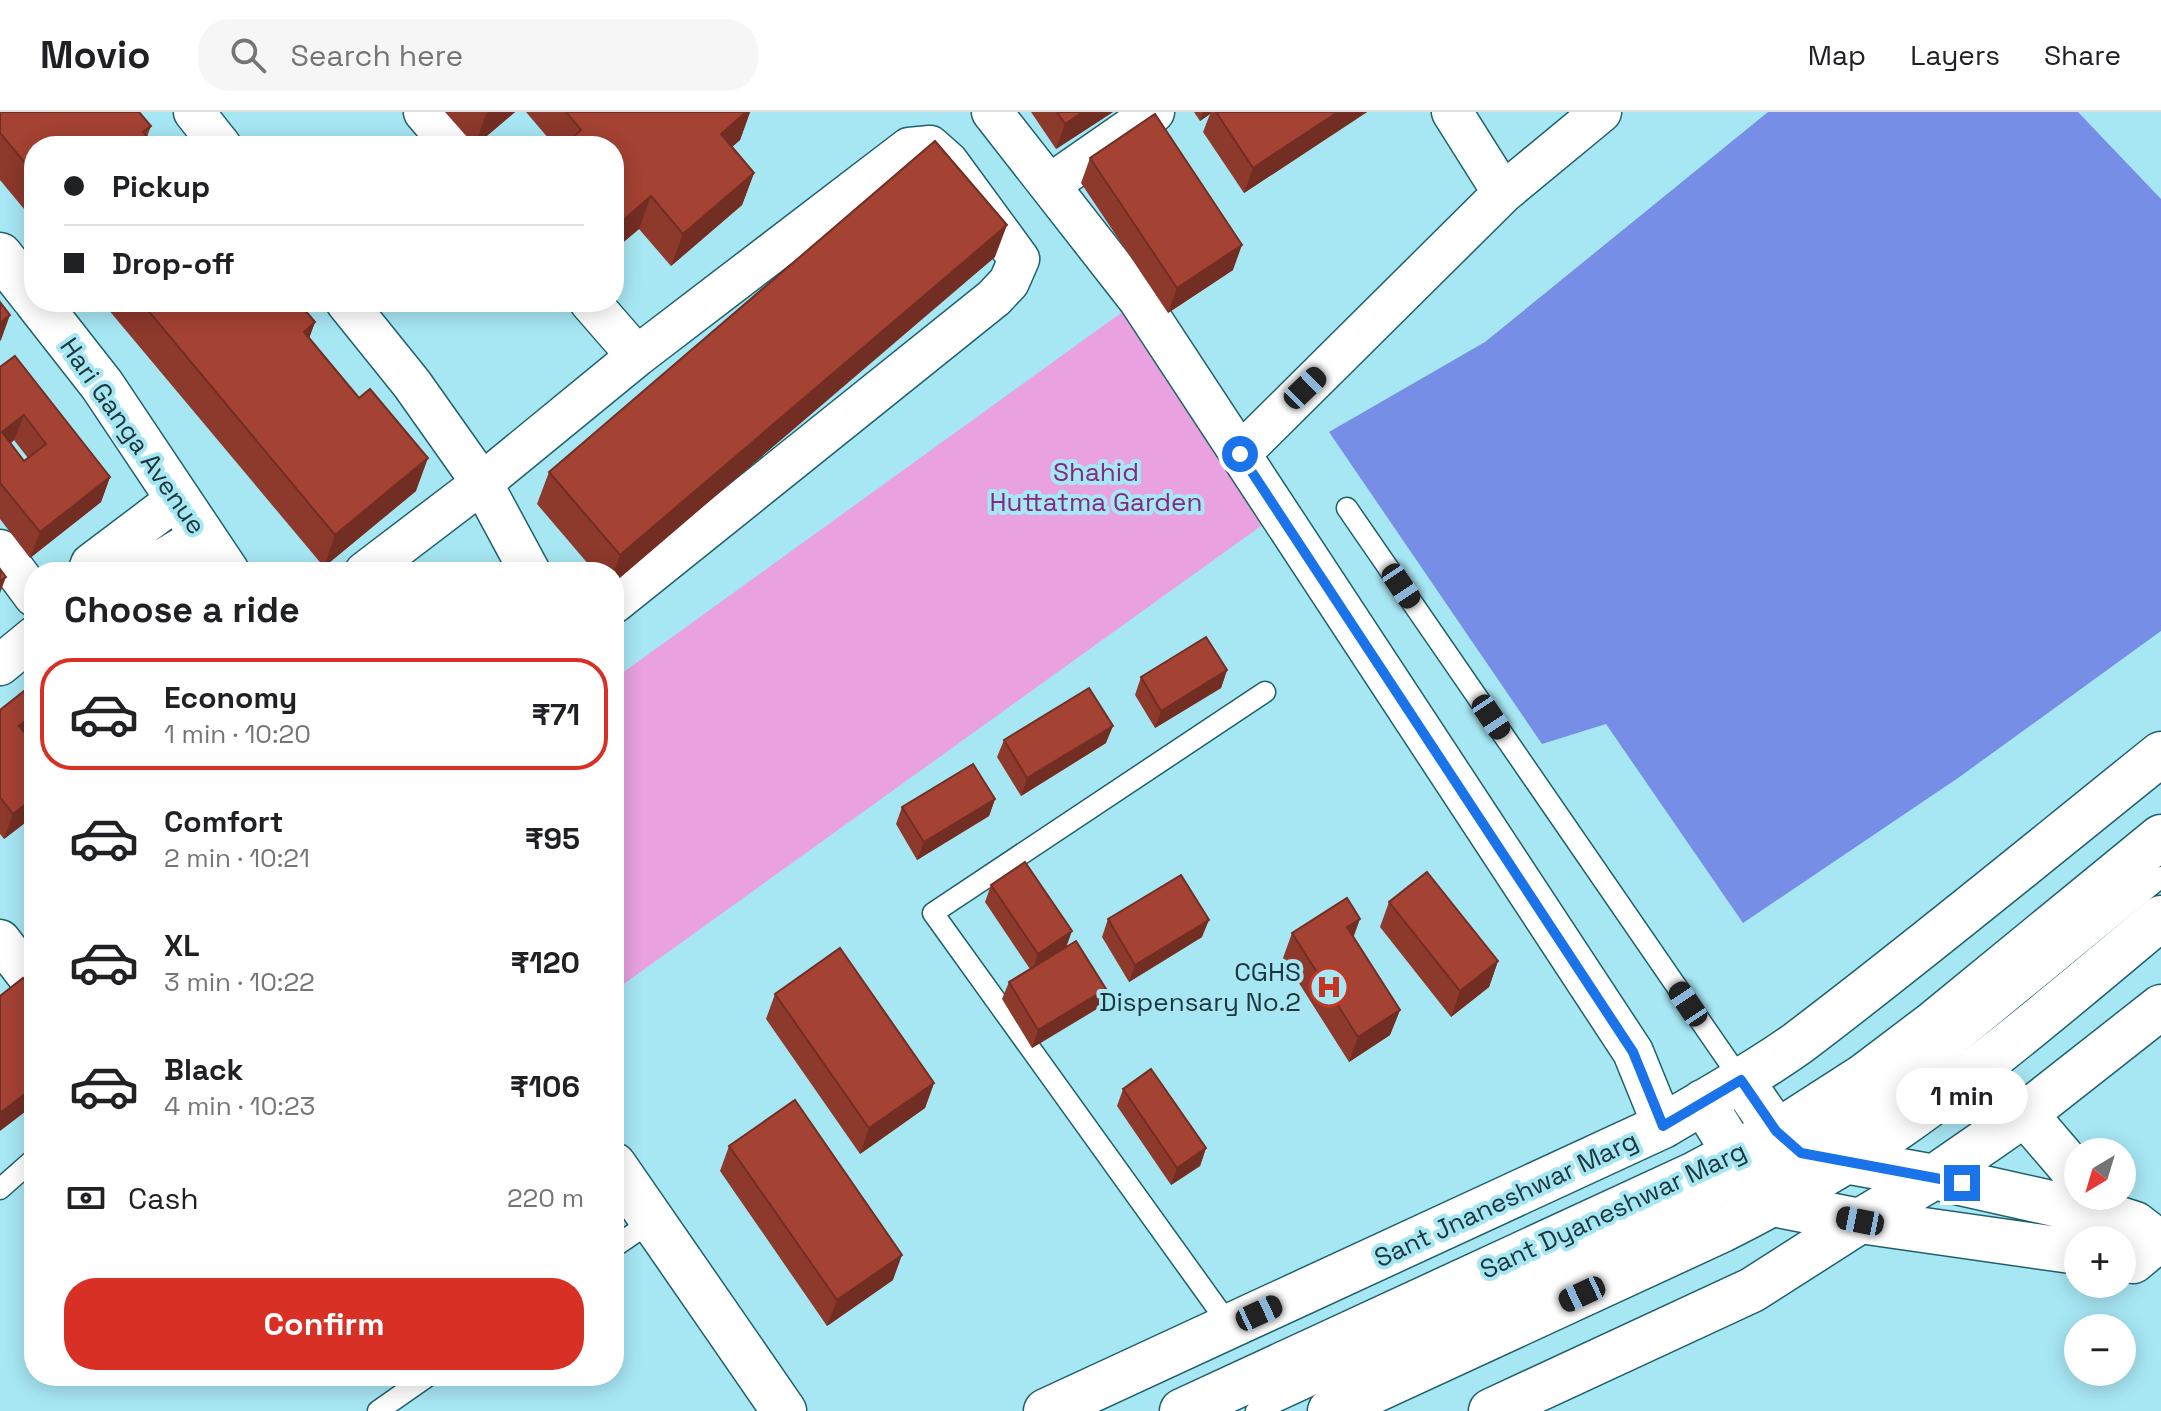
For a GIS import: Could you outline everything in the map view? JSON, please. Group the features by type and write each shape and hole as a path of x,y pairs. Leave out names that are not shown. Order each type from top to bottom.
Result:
{"street":[{"path":"194,112 213,136"},
{"path":"424,112 444,136"},
{"path":"992,112 1139,300 1633,1052 1663,1126"},
{"path":"1049,185 1154,112"},
{"path":"1452,112 1503,193"},
{"path":"1240,454 1503,193 1601,112"},
{"path":"378,562 482,483 637,356 909,148 930,146 948,162 1019,259 1009,282 994,298 624,595"},
{"name":"Hari Ganga Avenue","path":"0,255 24,285"},
{"name":"Hari Ganga Avenue","path":"45,312 102,385 220,562"},
{"path":"354,312 412,384 482,483 525,562"},
{"path":"599,312 637,356"},
{"path":"94,562 177,499"},
{"path":"159,562 202,536"},
{"path":"0,550 24,582"},
{"path":"0,665 24,645"},
{"name":"Sant Jnaneshwar Marg","path":"1046,1411 1663,1126 1797,1043 2161,754"},
{"name":"Sant Dyaneshwar Marg","path":"1330,1411 1754,1178 1789,1142 1864,1076 1934,1023 2161,837"},
{"name":"Sant Dyaneshwar Marg","path":"1182,1411 1695,1174 1754,1178 1846,1162 1973,1072 2161,918"},
{"path":"2,948 24,973"},
{"path":"1491,1411 1752,1290 1934,1177 2025,1114 2161,1007"},
{"path":"1741,1080 1789,1142 1846,1162 2064,1200"},
{"path":"1703,1102 1754,1178 1860,1221 2064,1250"},
{"path":"2025,1114 2064,1160"},
{"path":"624,1180 784,1411"},
{"path":"2109,1210 2135,1224 2147,1248"}],"lane":[{"path":"1347,508 1741,1080"},
{"path":"1230,1326 933,913 1265,692"},
{"path":"1789,1142 1882,1101 1954,1047 2161,877"},
{"path":"0,1189 24,1168"},
{"path":"1256,1411 1754,1178"},
{"path":"624,1240 652,1221"},
{"path":"378,1411 414,1386"}],"green space":[{"name":"Shahid Huttatma Garden","path":"1139,300 1279,513 624,984 624,672"}],"water":[{"path":"1768,112 2078,112 2161,199 2161,631 1958,778 1743,923 1606,724 1542,744 1329,432 1485,342"}],"building":[{"path":"0,112 139,112 151,126 143,132 146,136 24,136 24,162 0,133"},
{"path":"566,112 746,112 721,134 754,173 683,234 651,196 624,219 624,136 574,136 581,130"},
{"path":"1057,112 1083,112 1065,124"},
{"path":"1216,112 1338,112 1253,168"},
{"path":"1155,114 1242,245 1177,288 1090,158"},
{"path":"935,141 1007,225 620,555 549,472"},
{"path":"0,302 10,315 0,323"},
{"path":"149,312 306,312 315,322 304,332 359,398 370,389 428,458 335,535"},
{"path":"15,356 110,477 40,532 0,483 0,367","holes":["24,415 46,444 24,461 2,432"]},
{"path":"1206,637 1227,670 1161,711 1141,677"},
{"path":"1089,688 1113,726 1027,778 1004,740"},
{"path":"24,691 24,722 19,726 24,732 24,806 13,814 0,797 0,710"},
{"path":"973,764 995,799 924,842 902,807"},
{"path":"1025,862 1072,931 1038,954 991,885"},
{"path":"1427,872 1498,961 1460,991 1389,902"},
{"path":"1181,875 1209,920 1135,965 1108,919"},
{"path":"1347,898 1360,919 1347,927 1400,1010 1358,1037 1292,933"},
{"path":"1076,941 1106,989 1038,1030 1009,982"},
{"path":"840,948 934,1083 869,1128 775,994"},
{"path":"24,979 24,1095 0,1113 0,996"},
{"path":"1151,1069 1206,1148 1177,1168 1123,1089"},
{"path":"795,1100 902,1255 837,1300 729,1146"}],"place":[{"name":"CGHS Dispensary No.2","path":"1329,987"}],"route":[{"path":"1240,454 1633,1052 1663,1126 1741,1080 1776,1131 1801,1153 1962,1183"}]}
